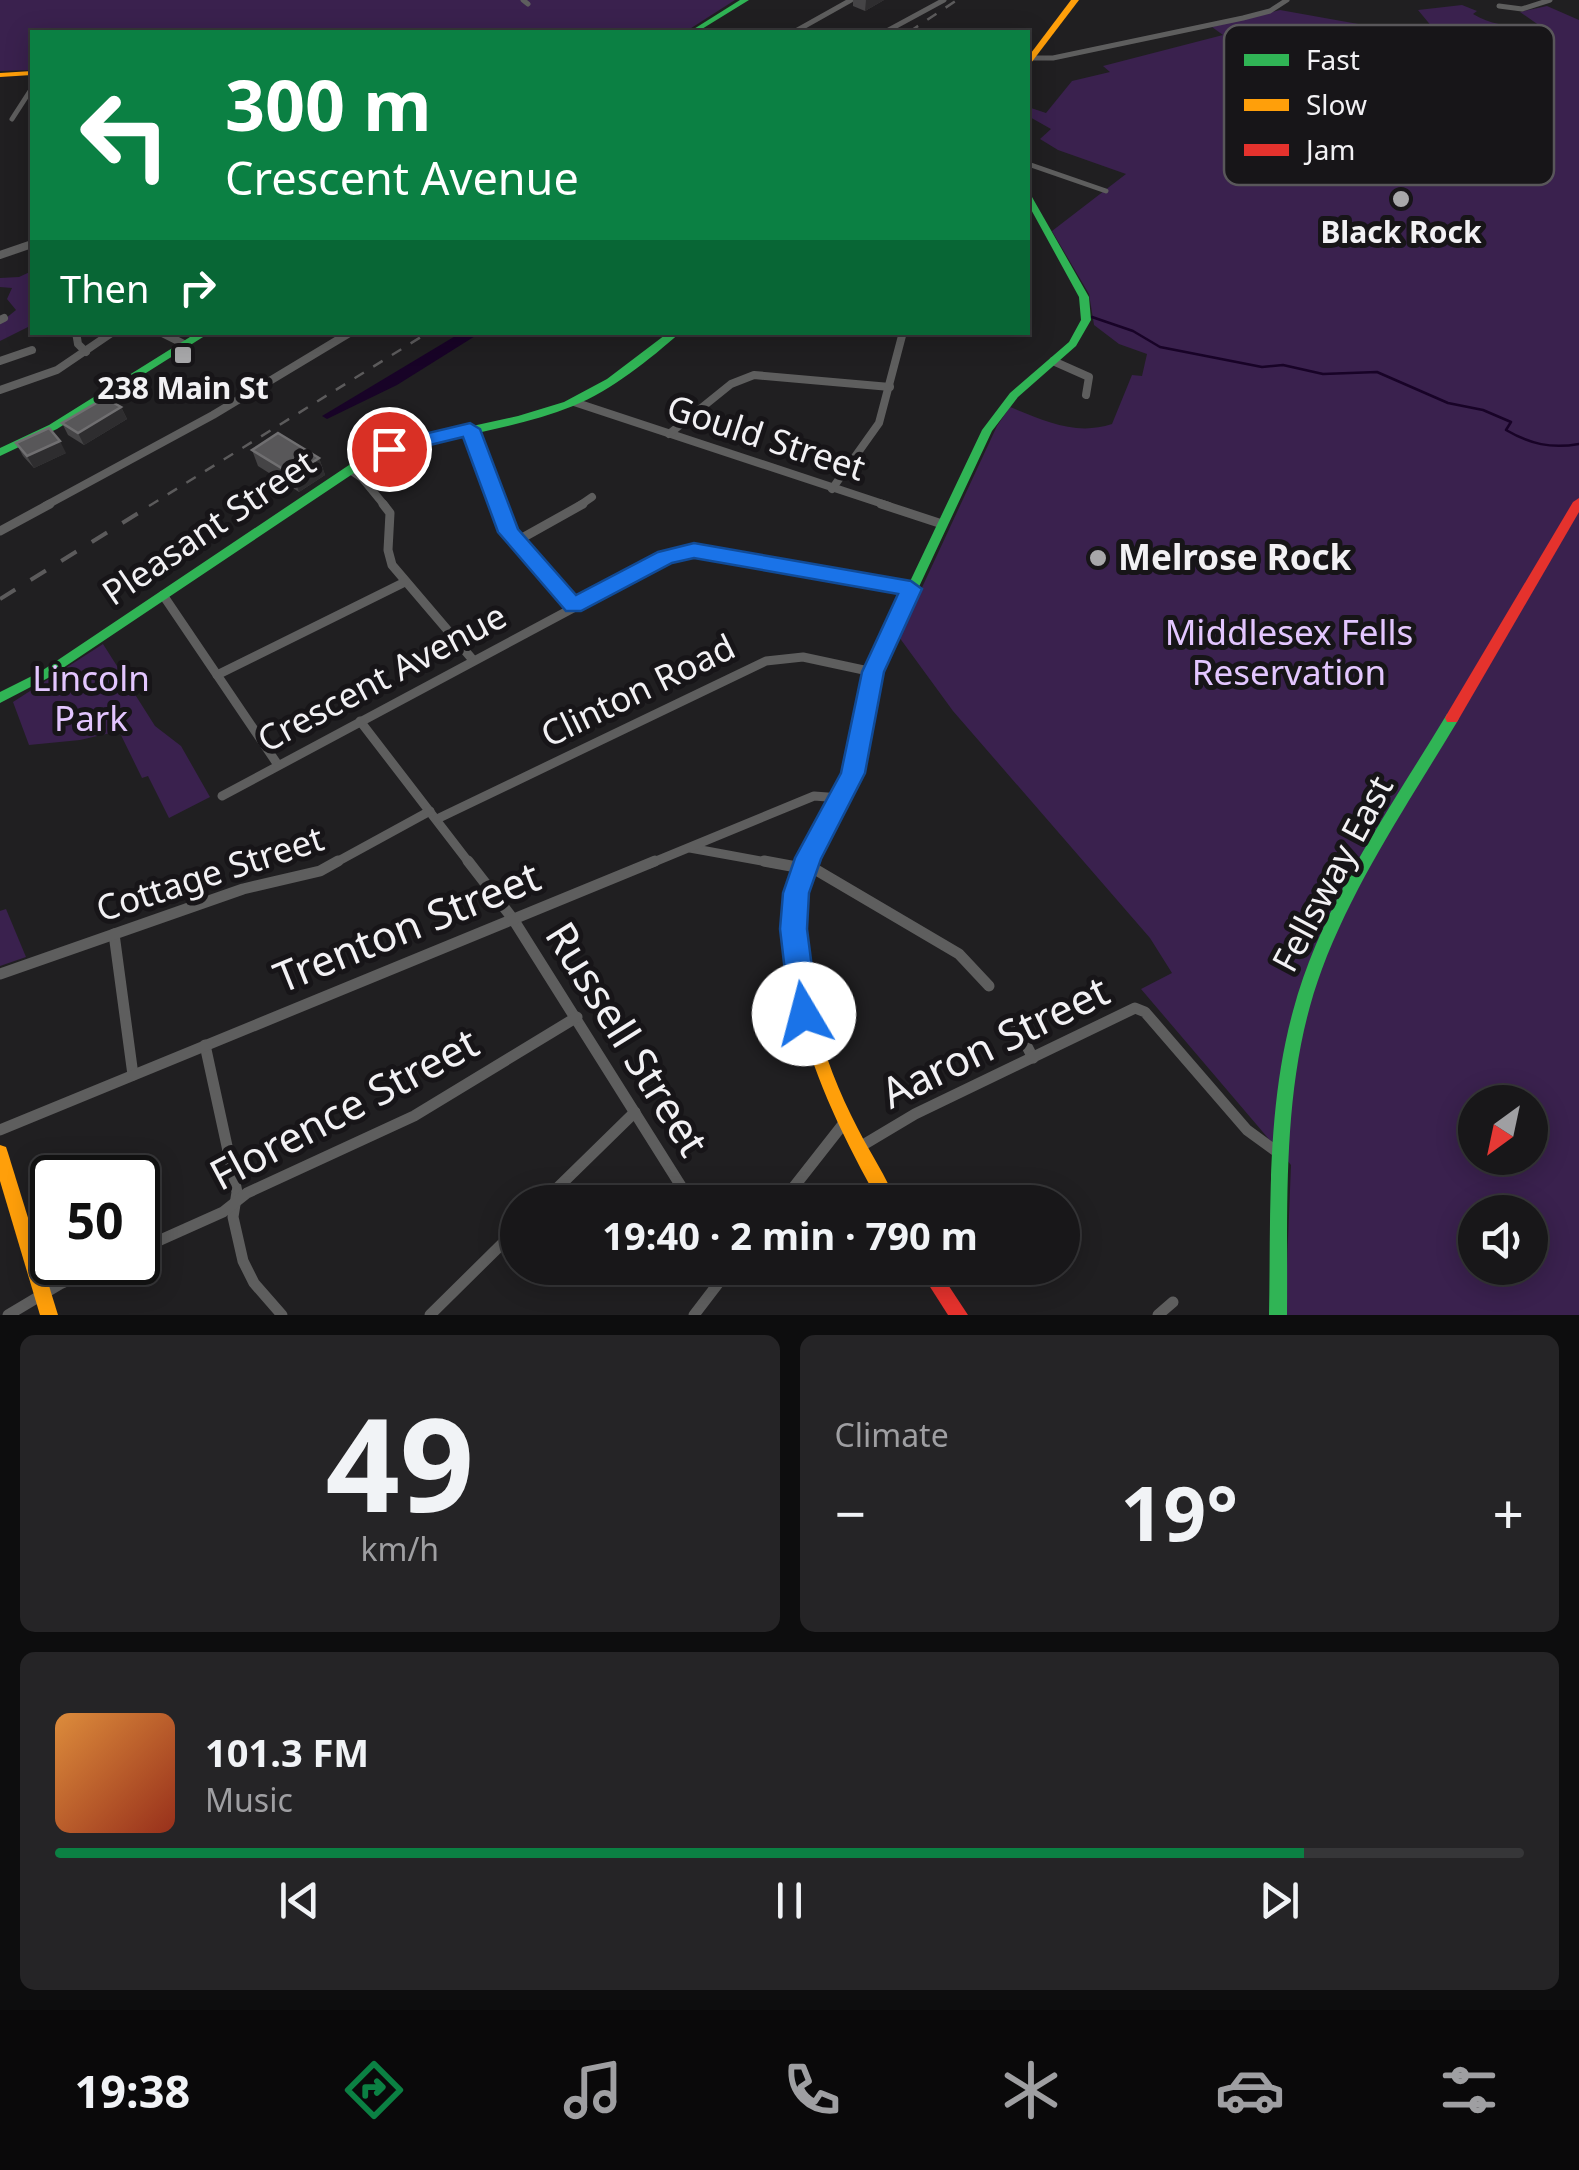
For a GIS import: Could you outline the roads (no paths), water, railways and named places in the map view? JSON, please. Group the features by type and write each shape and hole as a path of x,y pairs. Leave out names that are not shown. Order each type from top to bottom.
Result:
{"main road":[{"path":"696,30 745,0"},
{"path":"1030,59 1075,0"},
{"path":"0,75 30,74"},
{"path":"879,1185 844,1123 814,1054 804,1014 794,916 804,867 856,762 873,672 992,420 1081,334 1087,308 1077,283 1032,214"},
{"path":"0,452 50,429 201,335"},
{"name":"Pleasant Street","path":"0,698 44,675 350,470 389,449 574,402 672,335"},
{"name":"Fellsway East","path":"1278,1315 1286,1064 1296,1018 1318,952 1579,502"},
{"path":"0,1154 49,1315"},
{"path":"939,1285 959,1315"}],"street":[{"path":"798,30 852,0"},
{"path":"889,30 944,0"},
{"path":"1030,60 1274,9 1287,0"},
{"path":"1499,6 1522,8 1550,0"},
{"path":"12,118 30,91"},
{"path":"1030,165 1106,191"},
{"path":"0,255 30,245"},
{"path":"76,335 78,344 86,352"},
{"path":"0,390 55,370 109,335"},
{"path":"166,335 186,345"},
{"path":"0,531 176,435 345,335"},
{"path":"832,489 880,423 902,335"},
{"path":"0,361 32,350"},
{"path":"1054,361 1089,377 1086,395"},
{"path":"669,434 731,384 754,374 890,387"},
{"name":"Gould Street","path":"574,402 942,524"},
{"path":"470,429 502,518 515,542 574,606"},
{"path":"350,470 362,478 390,513 388,557 473,660"},
{"path":"515,542 592,497"},
{"name":"Crescent Avenue","path":"222,796 666,557 694,550 911,589"},
{"path":"217,675 405,582"},
{"path":"163,595 278,765"},
{"name":"Clinton Road","path":"433,815 766,661 803,657 873,672"},
{"name":"Russell Street","path":"360,721 514,919 680,1185"},
{"name":"Trenton Street","path":"0,1130 814,796 841,798"},
{"name":"Cottage Street","path":"0,974 254,886 320,871 433,815"},
{"path":"688,848 818,871 959,954 988,986"},
{"path":"114,934 134,1075"},
{"name":"Aaron Street","path":"858,1148 915,1114 1126,1010 1139,1008 1247,1130 1282,1156"},
{"name":"Florence Street","path":"160,1239 234,1204 247,1193 414,1116 577,1017"},
{"path":"1015,1023 1034,1058"},
{"path":"206,1045 237,1192 234,1204 248,1273 282,1315"},
{"path":"560,1185 635,1112"},
{"path":"795,1185 844,1123"},
{"path":"430,1315 500,1246"},
{"path":"8,1315 63,1285"},
{"path":"694,1315 717,1285"},
{"path":"1158,1315 1173,1302"}],"waterway":[{"path":"1092,317 1133,331 1160,347 1262,367 1283,365 1323,374 1377,372 1448,403 1483,410 1511,422 1506,430 1532,442 1579,444"}],"railway":[{"path":"912,30 957,0"},
{"path":"149,506 424,335"},
{"path":"0,599 153,504"}],"place":[{"name":"Black Rock","path":"1401,199"},
{"name":"238 Main St","path":"183,355"},
{"name":"Melrose Rock","path":"1098,558"}],"park label":[{"name":"Middlesex Fells Reservation","path":"1289,653"},
{"name":"Lincoln Park","path":"91,699"}]}
